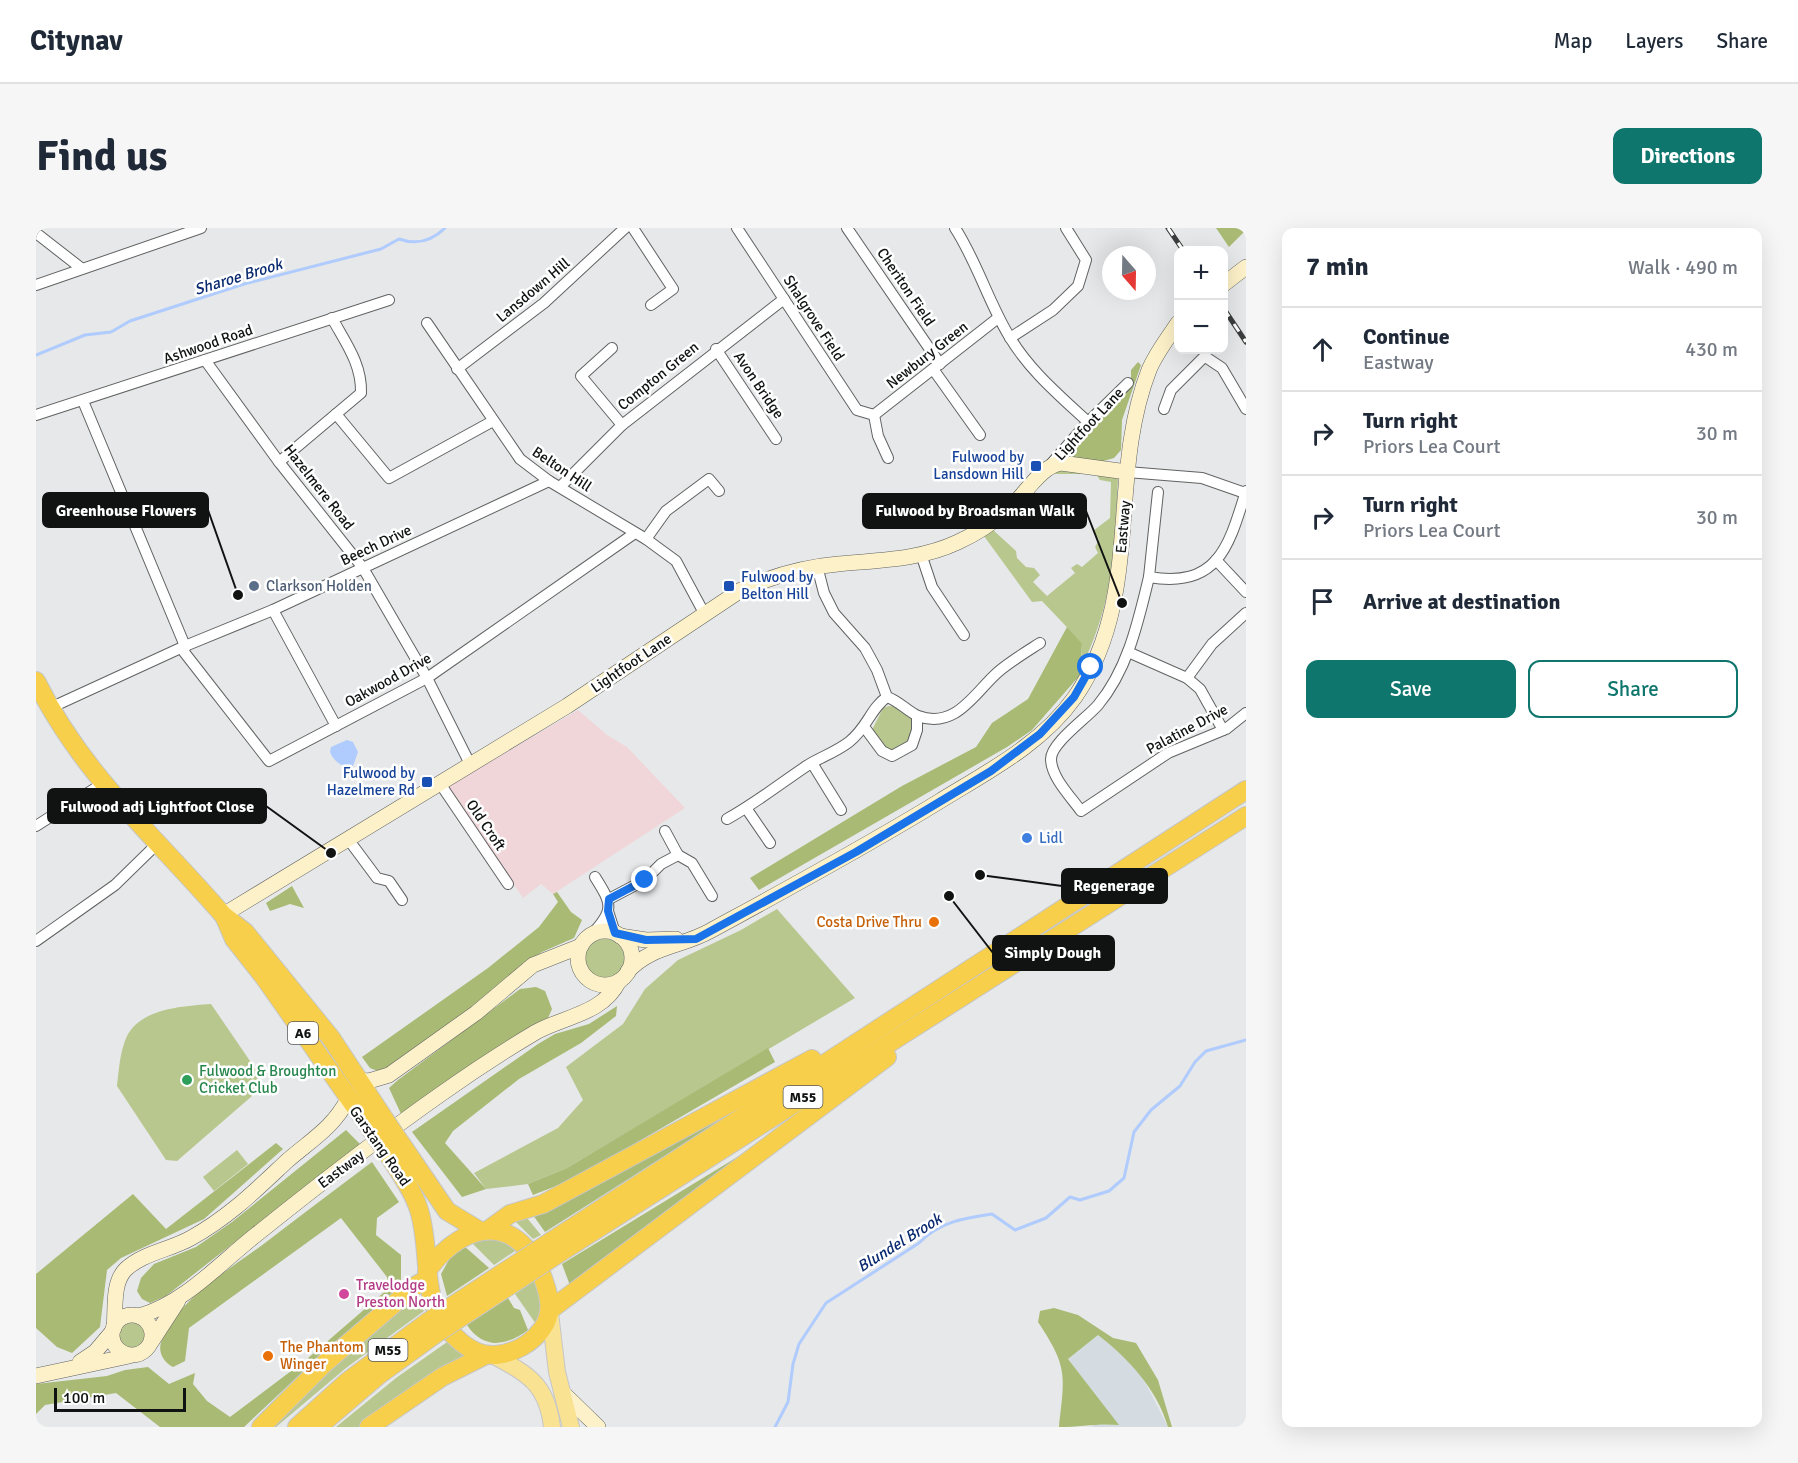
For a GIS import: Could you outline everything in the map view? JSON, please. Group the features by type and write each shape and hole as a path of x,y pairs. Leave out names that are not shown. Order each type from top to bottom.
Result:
{"highway":[{"name":"Garstang Road","path":"36,681 71,744 102,784 223,915 245,932 331,1038 374,1103 372,1122"},
{"name":"M55","path":"285,1427 311,1403 554,1248 1027,931 1246,790"},
{"name":"M55","path":"554,1248 1246,816"},
{"name":"Garstang Road","path":"223,915 234,939 264,977 348,1099 372,1122 447,1211 484,1230"},
{"name":"M55","path":"484,1230 510,1214 543,1204 758,1090 1027,931"},
{"name":"M55","path":"550,1312 571,1292 794,1124 1048,939"},
{"name":"Garstang Road","path":"395,1150 418,1207 425,1233 427,1275"},
{"path":"427,1275 445,1249 460,1238 484,1230"},
{"name":"A6","path":"484,1230 509,1233 528,1249 543,1279 550,1312"},
{"name":"M55","path":"261,1427 325,1363 427,1275"},
{"name":"A6","path":"427,1275 431,1300 442,1322 466,1347 489,1355"},
{"path":"369,1427 442,1377 489,1355 516,1350 527,1344 541,1330 550,1312"},
{"name":"M55","path":"318,1427 433,1327"},
{"name":"M55","path":"297,1427 348,1381"}],"main road":[{"path":"1228,281 1241,271"},
{"name":"Lightfoot Lane","path":"223,915 567,706 741,590 769,578 817,566 894,560 921,554 978,533 1012,506 1051,464 1061,463 1127,472 1136,412 1149,368 1174,330"},
{"name":"Eastway","path":"137,1316 154,1312 183,1293 306,1195 442,1093 538,1031 569,1019 604,999 649,953 696,939 856,852 991,771 1040,734 1074,697 1103,644 1118,586 1127,472"},
{"path":"374,1103 377,1089 389,1075 476,1013 533,964 600,932 617,935 629,946 632,956 624,976 604,985 566,963 533,964"},
{"name":"Eastway","path":"617,935 646,940 696,939"},
{"path":"585,976 578,960 586,940"},
{"name":"Eastway","path":"569,1019 583,1008 591,995 592,989 585,976"},
{"path":"358,1080 369,1081 389,1075"},
{"path":"129,1356 117,1349 113,1330 116,1291 119,1279 126,1269 148,1256 188,1240 220,1221 334,1123 348,1099"},
{"path":"334,1123 372,1122"},
{"path":"36,1376 143,1353 152,1341 150,1326 123,1306 116,1291"},
{"name":"Eastway","path":"152,1341 163,1320 183,1293"},
{"name":"A6","path":"550,1312 555,1362 571,1427"},
{"path":"73,1367 95,1352 124,1317 137,1316"},
{"name":"A6","path":"489,1355 532,1378 542,1390 552,1427"},
{"path":"563,1393 598,1427"}],"street":[{"path":"36,285 199,228"},
{"name":"Lansdown Hill","path":"457,369 544,303 625,228"},
{"path":"633,228 673,289 651,304"},
{"name":"Shalgrove Field","path":"737,228 857,410 874,415"},
{"name":"Cheriton Field","path":"847,228 980,435"},
{"path":"955,228 972,255 998,318 1010,338 1040,377 1088,422"},
{"path":"1010,338 1053,310 1078,286 1086,260 1066,228"},
{"path":"36,234 81,268"},
{"name":"Compton Green","path":"560,487 622,425 716,349 784,299"},
{"name":"Ashwood Road","path":"36,415 389,300"},
{"path":"279,462 361,393 362,376 332,318"},
{"name":"Newbury Green","path":"874,415 998,318"},
{"name":"Belton Hill","path":"427,323 520,459 549,481 646,539 676,561 704,613"},
{"path":"612,348 582,376 622,425"},
{"name":"Avon Bridge","path":"716,349 776,439"},
{"path":"1164,409 1171,390 1203,358 1207,358 1222,368 1246,409"},
{"name":"Hazelmere Road","path":"205,360 279,462 363,568 427,678 470,764"},
{"name":"Lightfoot Lane","path":"1051,464 1088,422 1128,383"},
{"path":"83,401 185,646"},
{"path":"336,414 389,478 493,421"},
{"path":"874,415 878,436 888,458"},
{"path":"1127,472 1202,478 1245,498 1230,543 1216,560 1187,579 1174,581 1149,577"},
{"path":"646,539 666,511 709,479 719,491"},
{"name":"Beech Drive","path":"50,708 185,646 273,610 549,481"},
{"path":"1158,492 1149,577 1128,652 1187,678 1200,689 1223,730"},
{"name":"Oakwood Drive","path":"185,646 184,652 269,762 427,678 635,533"},
{"path":"921,554 932,586 964,635"},
{"path":"1216,560 1246,592"},
{"path":"817,566 824,593 834,613 865,648 878,670 887,697"},
{"path":"273,610 336,726"},
{"path":"1187,678 1212,644 1246,613"},
{"path":"887,697 896,700 917,716 932,718 951,715 969,705 996,673 1040,643"},
{"name":"Palatine Drive","path":"1128,652 1112,687 1097,706 1058,744 1051,758 1053,768 1081,810 1168,753 1223,730 1246,713"},
{"path":"727,819 812,763 847,744 865,728 878,703 887,697"},
{"path":"865,728 878,746 892,756 912,745 917,730 917,716"},
{"path":"812,763 842,810"},
{"name":"Old Croft","path":"439,782 508,884"},
{"path":"36,826 102,784"},
{"path":"746,808 770,843"},
{"path":"665,831 678,855 692,862 712,896"},
{"path":"348,839 377,878 389,882 396,897"},
{"path":"36,941 115,885 158,843"},
{"path":"609,899 645,880 661,864 678,855"},
{"path":"586,940 602,924 608,911 609,899 595,877"},
{"path":"608,911 617,935"}],"shaded area":[{"path":"578,710 607,735 627,747 685,808 553,894 541,884 523,898 447,787"},
{"path":"1098,1335 1127,1358 1145,1382 1168,1427 1091,1427 1097,1423 1118,1425 1068,1359"}],"green space":[{"path":"1216,228 1246,228 1246,230 1229,247"},
{"path":"1138,362 1141,365 1122,420 1121,450 1114,458 1100,462 1066,456 1131,382 1131,370"},
{"path":"1072,468 1117,476 1118,479 1113,553 1106,599 1092,644 1081,668 1082,643 1042,601 1032,602 984,536 992,529 1016,551 1017,558 1026,567 1034,568 1040,575 1033,582 1047,596 1075,573 1071,568 1077,564 1082,567 1098,553 1095,547 1099,540 1093,531 1110,518 1111,482 1100,480 1096,474 1053,474 1014,511 1053,470"},
{"path":"1067,627 1082,643 1080,675 1032,730 1007,747 759,890 750,878 902,786 976,747 992,723 1028,699"},
{"path":"900,707 912,717 911,733 905,746 894,751 885,748 872,730 883,708"},
{"path":"292,886 304,908 290,904 270,911 266,903"},
{"path":"557,892 571,912 582,920 574,938 542,952 513,972 458,1018 380,1072 370,1068 362,1057 488,968 539,927 558,902 553,894"},
{"path":"777,909 855,998 567,1168 528,1184 486,1189 474,1173 558,1128 583,1100 566,1067 623,1024 645,989 678,960 741,930"},
{"path":"605,939 619,945 625,959 619,973 605,979 591,973 585,959 591,945"},
{"path":"536,987 545,991 552,1009 548,1018 533,1025 402,1116 389,1088 520,989"},
{"name":"Fulwood & Broughton Cricket Club","path":"211,1004 259,1074 252,1096 177,1161 166,1160 117,1086 123,1048 127,1036 142,1019 164,1010"},
{"path":"617,1006 616,1016 581,1043 519,1079 453,1131 445,1143 486,1189 462,1197 412,1132 538,1044 555,1034 589,1024"},
{"path":"768,1048 775,1062 574,1179 533,1195 528,1184 567,1168"},
{"path":"776,1085 545,1232 533,1215"},
{"path":"346,1130 360,1144 166,1296 150,1303 142,1299 137,1291 141,1278 154,1264 196,1247 232,1222"},
{"path":"276,1143 283,1149 204,1219 121,1258 107,1270 100,1327 72,1353 57,1347 36,1328 36,1274 133,1194 166,1229"},
{"path":"757,1145 571,1288 562,1264"},
{"path":"237,1150 248,1164 214,1191 203,1177"},
{"path":"372,1162 399,1202 377,1218 376,1235 401,1255 401,1279 398,1290 311,1364 244,1427 160,1427 116,1393 45,1405 36,1414 36,1384 107,1376 125,1370 148,1367 169,1384 195,1373 193,1384 207,1401 230,1417 307,1359 389,1288 387,1277 341,1218 189,1328 185,1361 173,1367 164,1359 160,1348 170,1325 193,1298 221,1274"},
{"path":"511,1217 527,1218 541,1235 533,1239"},
{"path":"490,1232 518,1249 494,1265 469,1240"},
{"path":"463,1245 489,1268 447,1296 441,1274 450,1258"},
{"path":"537,1279 545,1304 536,1324 515,1294"},
{"path":"414,1297 424,1311 346,1368 276,1427 269,1427 319,1378"},
{"path":"508,1298 514,1308 520,1310 528,1330 512,1339 496,1343 481,1339 467,1325"},
{"path":"1054,1308 1078,1315 1113,1338 1136,1343 1158,1380 1172,1427 1168,1427 1157,1400 1140,1375 1098,1335 1068,1359 1119,1425 1059,1427 1062,1372 1055,1350 1038,1322 1040,1311"},
{"path":"132,1323 141,1327 145,1336 141,1345 132,1349 123,1345 119,1336 123,1327"},
{"path":"450,1340 472,1360 363,1427 336,1427 396,1378"}],"water":[{"path":"347,740 353,742 358,752 353,766 350,767 340,764 330,752 331,747"}],"waterway":[{"name":"Sharoe Brook","path":"36,355 85,335 111,332 130,321 244,284 381,249 399,239 412,242 424,241 445,228"},
{"name":"Blundel Brook","path":"775,1427 788,1402 793,1364 799,1344 826,1303 944,1226 962,1219 992,1214 1015,1230 1046,1218 1070,1197 1080,1200 1109,1191 1124,1178 1134,1132 1151,1110 1180,1086 1195,1062 1206,1051 1246,1040"}],"railway":[{"path":"1168,228 1180,246"},
{"path":"1228,315 1246,342"}],"place":[{"name":"Fulwood by Lansdown Hill","path":"1036,466"},
{"name":"Clarkson Holden","path":"254,586"},
{"name":"Fulwood by Belton Hill","path":"729,586"},
{"name":"Greenhouse Flowers","path":"238,595"},
{"name":"Fulwood by Broadsman Walk","path":"1122,603"},
{"name":"Fulwood by Hazelmere Rd","path":"427,782"},
{"name":"Lidl","path":"1027,838"},
{"name":"Fulwood adj Lightfoot Close","path":"331,853"},
{"name":"Regenerage","path":"980,875"},
{"name":"Simply Dough","path":"949,896"},
{"name":"Costa Drive Thru","path":"934,922"},
{"name":"Fulwood & Broughton Cricket Club","path":"187,1080"},
{"name":"Travelodge Preston North","path":"344,1294"},
{"name":"The Phantom Winger","path":"268,1356"}],"route":[{"path":"645,880 609,899 608,911 615,933 620,936 646,940 696,939 856,852 991,771 1040,734 1074,697 1091,667"}]}
